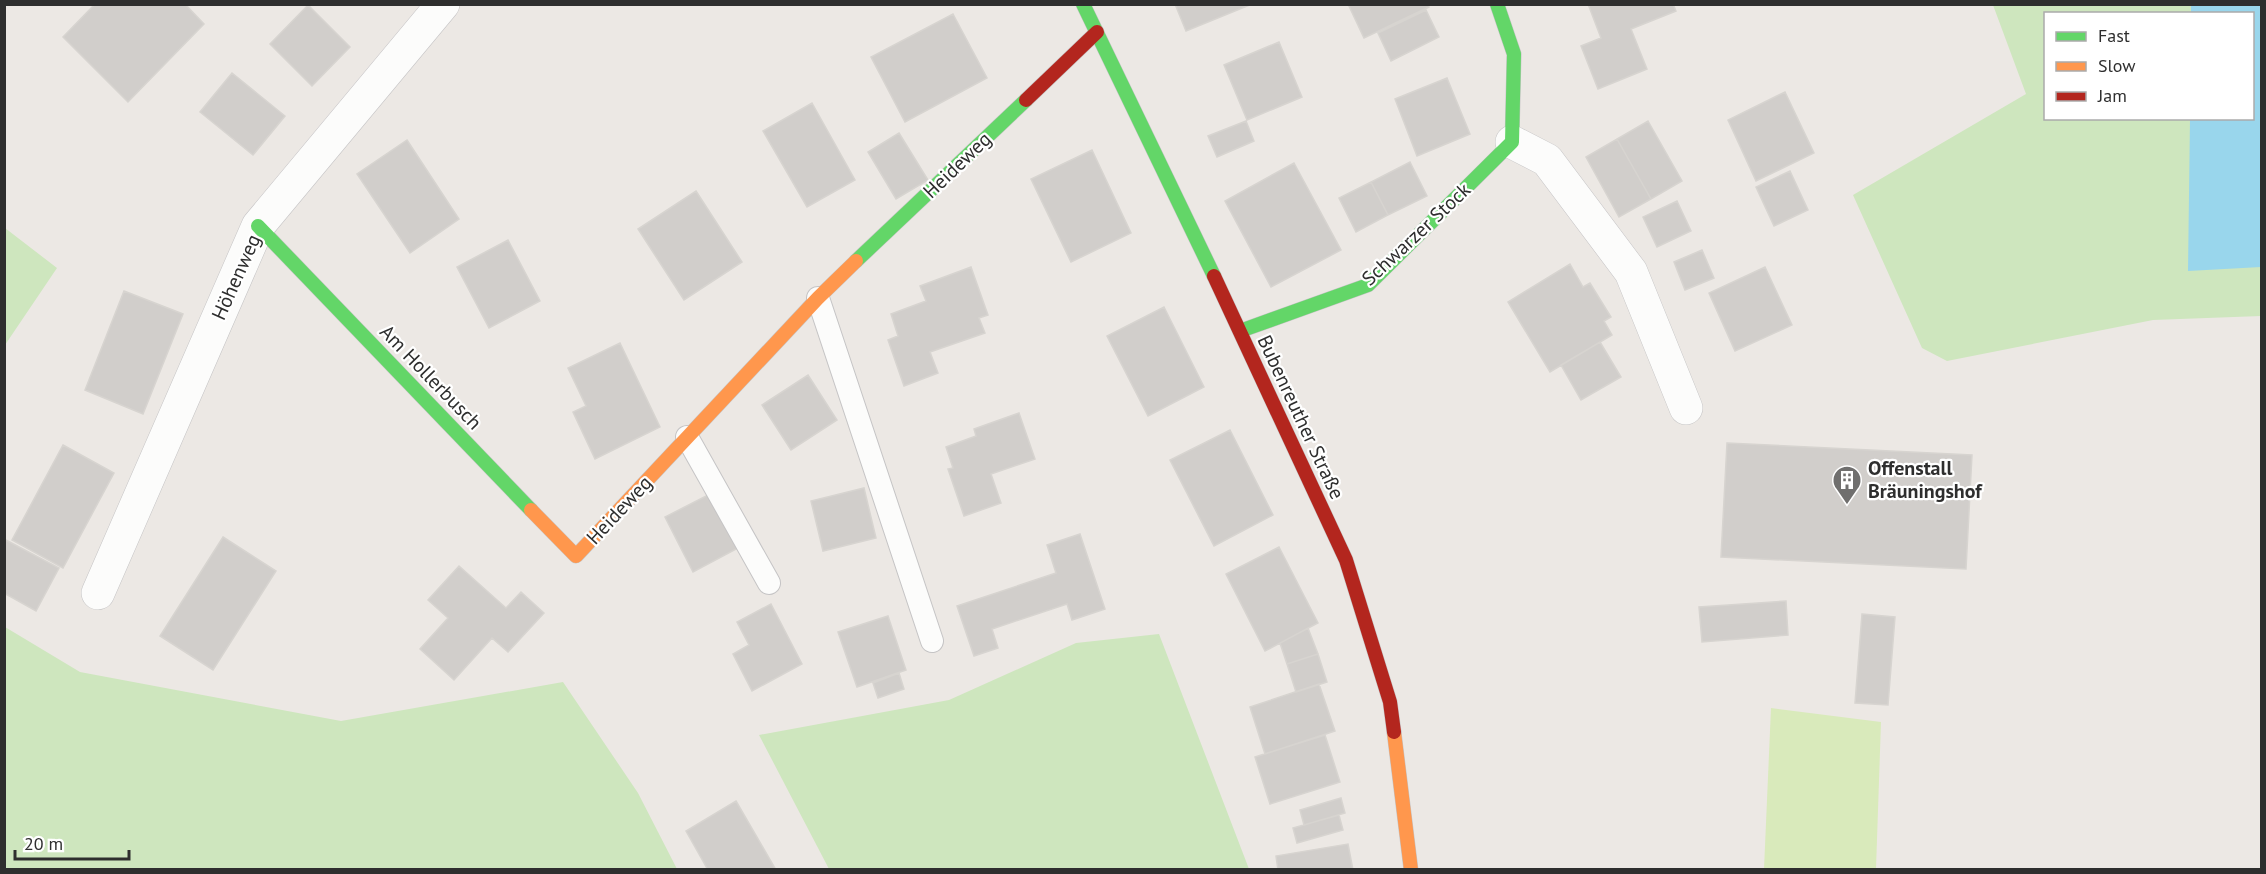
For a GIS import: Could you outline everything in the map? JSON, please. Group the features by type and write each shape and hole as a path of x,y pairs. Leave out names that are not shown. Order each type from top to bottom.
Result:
{"street":[{"name":"Höhenweg","path":"98,592 258,226 443,4"},
{"name":"Bubenreuther Straße","path":"1083,4 1240,331 1346,560 1390,702 1412,870"},
{"path":"1497,4 1514,54 1512,142 1547,160 1631,272 1686,408"},
{"name":"Heideweg","path":"576,556 818,298 1097,32"},
{"name":"Schwarzer Stock","path":"1240,331 1368,285 1512,142"},
{"name":"Am Hollerbusch","path":"258,226 576,556"}],"lane":[{"path":"818,298 932,641"},
{"path":"687,437 770,583"}],"green space":[{"path":"1993,5 2261,5 2261,316 2153,320 1947,361 1922,348 1853,195 2026,94"},
{"path":"5,228 57,268 5,345"},
{"path":"5,627 80,672 341,721 563,682 638,793 677,869 5,869"},
{"path":"1159,634 1249,869 829,869 759,735 949,700 1076,643"},
{"path":"1771,708 1881,722 1876,869 1764,869"}],"water":[{"path":"2191,5 2261,5 2261,267 2188,271 2190,120 2254,120 2254,12 2191,12"}],"building":[{"path":"95,4 185,4 204,24 128,102 63,37"},
{"path":"1175,4 1252,4 1186,31"},
{"path":"1348,4 1428,4 1429,7 1364,38"},
{"path":"1588,4 1673,4 1676,11 1631,29 1647,69 1598,89 1581,46 1601,38"},
{"path":"308,5 350,47 312,86 270,44"},
{"path":"1426,10 1439,37 1391,61 1378,33"},
{"path":"953,14 987,78 905,122 871,57"},
{"path":"1279,42 1302,97 1247,120 1224,65"},
{"path":"232,73 285,116 253,155 200,112"},
{"path":"1447,78 1470,134 1417,156 1395,99"},
{"path":"1785,92 1814,153 1756,181 1728,120"},
{"path":"812,103 855,180 807,207 763,131"},
{"path":"1246,121 1254,141 1217,157 1208,136"},
{"path":"1648,121 1682,181 1651,199 1617,139"},
{"path":"899,133 928,180 896,199 868,152"},
{"path":"1617,139 1651,199 1619,217 1586,157"},
{"path":"407,140 459,219 410,253 357,174"},
{"path":"1092,150 1131,233 1071,262 1031,179"},
{"path":"1410,162 1427,196 1388,215 1371,182"},
{"path":"1294,163 1341,250 1271,287 1225,201"},
{"path":"1790,171 1808,210 1774,226 1756,187"},
{"path":"1371,182 1388,215 1356,232 1339,198"},
{"path":"696,191 742,262 684,300 638,229"},
{"path":"1677,201 1691,231 1657,247 1643,217"},
{"path":"508,240 540,301 489,328 457,267"},
{"path":"1702,250 1714,278 1685,290 1674,262"},
{"path":"1570,264 1583,287 1590,283 1611,317 1604,321 1612,335 1550,372 1508,302"},
{"path":"971,267 988,315 979,318 985,333 930,352 938,373 904,386 888,340 898,336 891,314 926,301 920,286"},
{"path":"1765,267 1792,325 1735,351 1709,293"},
{"path":"124,291 183,314 143,414 85,390"},
{"path":"1164,307 1204,387 1148,416 1107,336"},
{"path":"1600,342 1621,377 1581,400 1561,365"},
{"path":"620,343 660,427 595,459 573,412 586,406 568,368"},
{"path":"808,375 837,420 791,450 762,405"},
{"path":"1019,413 1035,459 991,474 1001,503 964,516 948,469 953,468 946,447 976,436 974,429"},
{"path":"1230,430 1273,515 1214,546 1170,460"},
{"name":"Offenstall Bräuningshof","path":"1727,443 1972,455 1966,569 1721,557"},
{"path":"63,445 114,473 63,568 12,540"},
{"path":"864,488 876,538 823,551 811,501"},
{"path":"712,493 740,547 693,572 665,517"},
{"path":"1080,534 1105,609 1072,620 1067,604 992,629 998,648 974,656 957,606 1056,573 1047,545"},
{"path":"223,537 276,571 213,670 160,636"},
{"path":"4,539 59,568 36,611 4,593"},
{"path":"1279,547 1318,623 1265,651 1226,574"},
{"path":"459,566 506,608 521,592 544,613 508,652 492,638 454,680 420,649 448,618 428,600"},
{"path":"1786,601 1788,635 1702,642 1699,607"},
{"path":"771,604 802,664 752,691 733,654 749,645 737,622"},
{"path":"1862,614 1895,617 1888,705 1855,703"},
{"path":"888,616 906,670 857,687 838,632"},
{"path":"1308,628 1318,654 1287,664 1280,643"},
{"path":"1318,654 1327,682 1296,692 1287,664"},
{"path":"899,673 904,689 878,698 873,683"},
{"path":"1319,684 1335,731 1265,754 1250,707"},
{"path":"1325,735 1340,782 1270,804 1255,757"},
{"path":"1341,798 1345,813 1304,825 1300,810"},
{"path":"736,801 776,870 708,870 686,831"},
{"path":"1339,815 1343,830 1297,843 1293,828"},
{"path":"1348,844 1353,870 1278,870 1276,856"}],"traffic: fast":[{"path":"1083,4 1214,276"},
{"path":"1240,331 1368,285 1512,142 1514,54 1497,4"},
{"path":"856,261 1026,100"},
{"path":"258,226 531,510"}],"traffic: slow":[{"path":"531,510 576,556 818,298 856,261"},
{"path":"1394,732 1411,870"}],"traffic: jam":[{"path":"1026,100 1097,32"},
{"path":"1214,276 1346,560 1390,702 1394,732"}],"place":[{"name":"Offenstall Bräuningshof","path":"1847,506"}]}
